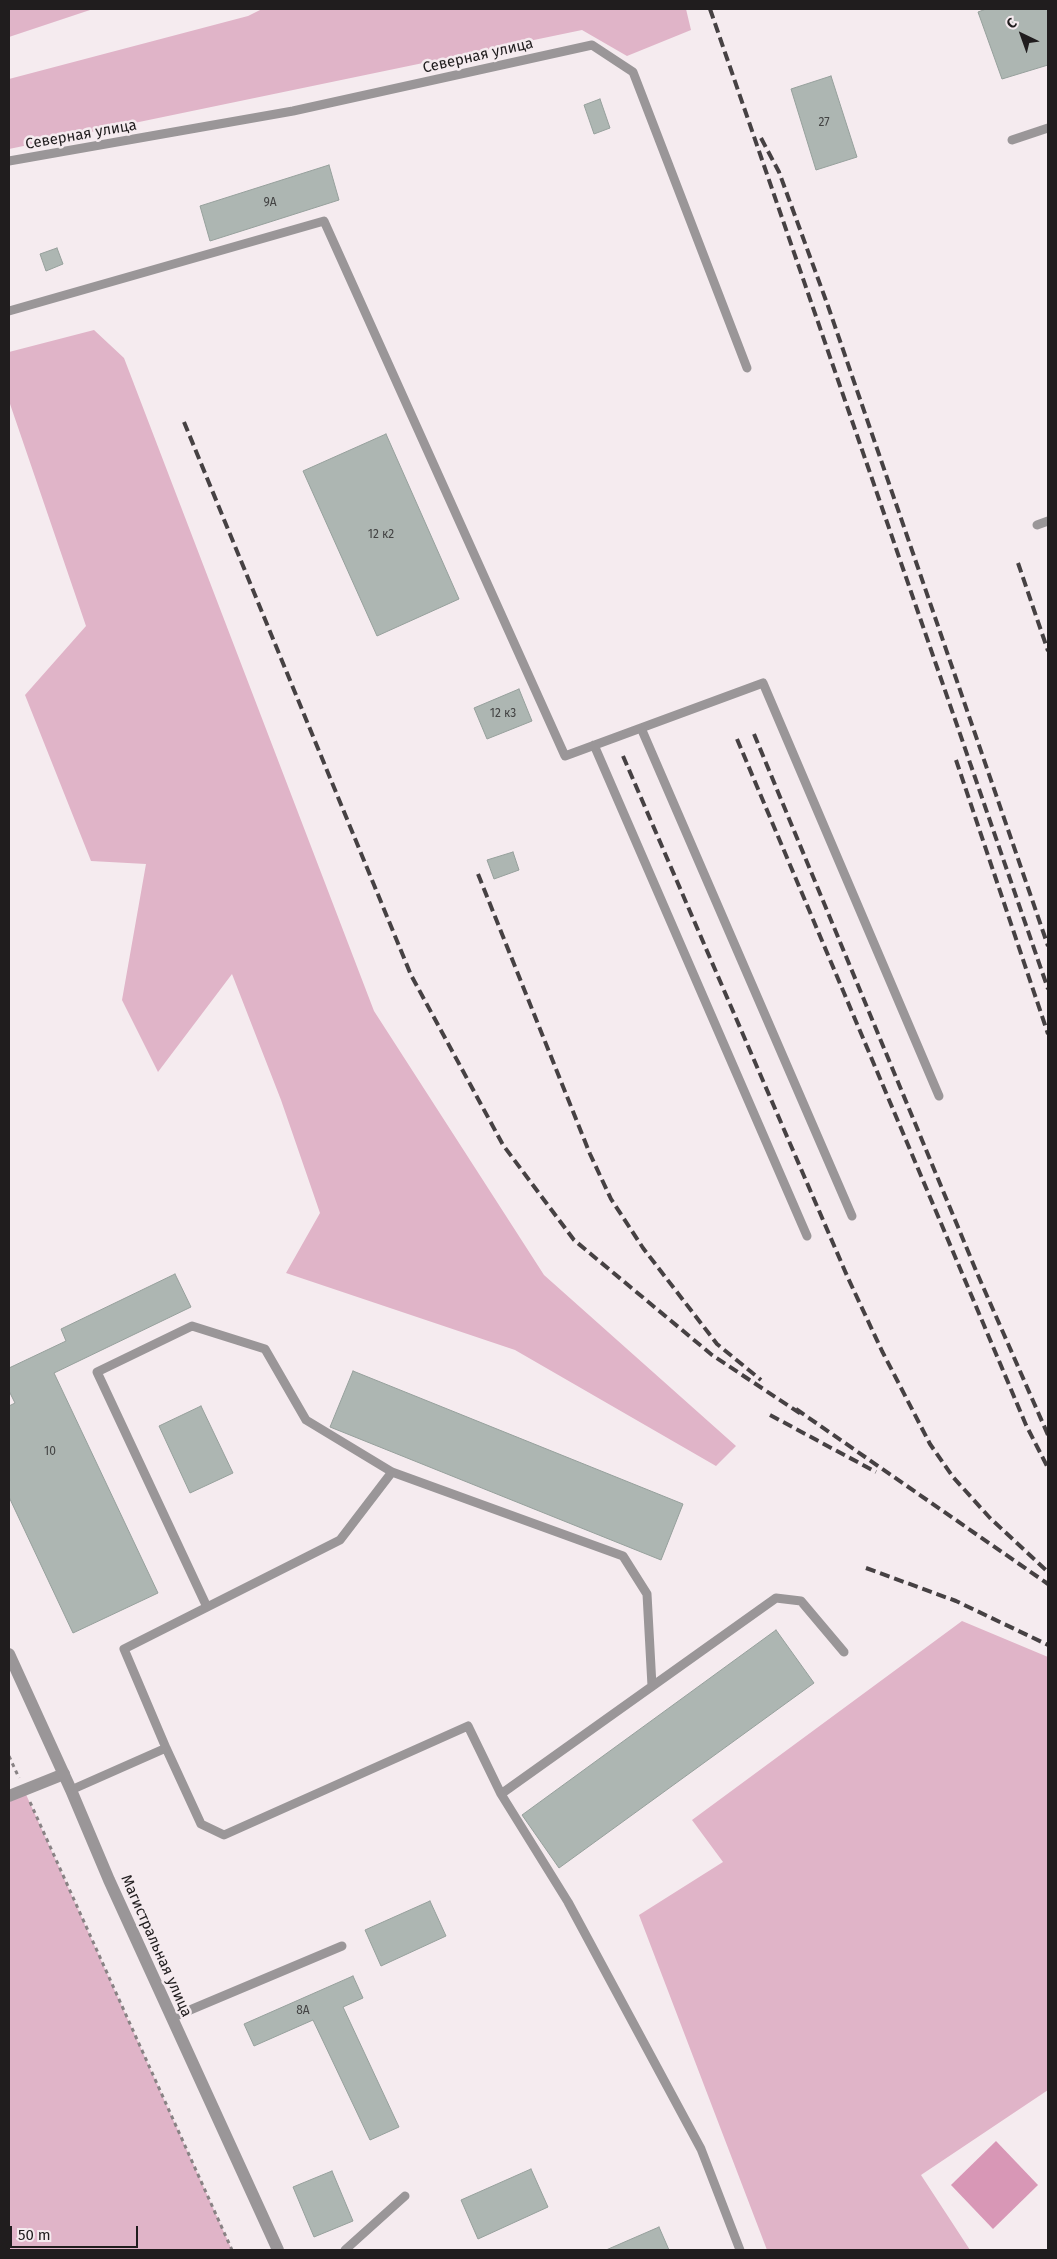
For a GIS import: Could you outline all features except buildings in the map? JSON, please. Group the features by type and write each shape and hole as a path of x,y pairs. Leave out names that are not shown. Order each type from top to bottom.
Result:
{"street":[{"name":"Магистральная улица","path":"9,1654 64,1774 108,1880 278,2250"},
{"path":"9,1796 64,1774"}],"lane":[{"name":"Северная улица","path":"9,162 293,111 592,44 633,72 747,368"},
{"path":"1012,140 1048,128"},
{"path":"9,311 324,221 565,756 763,683 939,1096"},
{"path":"1037,525 1048,521"},
{"path":"641,728 852,1216"},
{"path":"594,745 808,1236"},
{"path":"207,1607 97,1372 192,1326 265,1349 306,1420 392,1472 623,1556 647,1594 652,1686"},
{"path":"392,1472 340,1540 124,1649 166,1748 201,1824 224,1835 468,1726 501,1794 568,1902 701,2149 740,2250"},
{"path":"501,1794 776,1598 801,1601 844,1652"},
{"path":"71,1790 166,1748"},
{"path":"171,2018 342,1946"},
{"path":"345,2250 405,2196"}],"path":[{"path":"9,1756 232,2250"}],"shaded area":[{"path":"9,9 93,9 9,37"},
{"path":"262,9 686,9 691,30 627,56 582,30 9,149 9,79 248,16"},
{"path":"94,330 124,358 374,1011 544,1275 736,1446 716,1466 515,1350 286,1273 320,1213 281,1100 232,974 158,1072 122,1000 146,864 91,861 25,695 86,626 9,401 9,352"},
{"path":"962,1621 1048,1657 1048,2090 921,2175 970,2250 767,2250 639,1915 723,1862 692,1820"},
{"path":"24,1790 232,2250 9,2250 9,1796"},
{"path":"996,2141 1038,2185 993,2229 951,2185"}],"railway":[{"path":"710,9 1048,989"},
{"path":"761,138 779,172 828,306 1048,946"},
{"path":"184,422 411,975 503,1145 574,1240 712,1355 801,1414"},
{"path":"1018,563 1048,651"},
{"path":"754,734 977,1273 1048,1435"},
{"path":"737,739 1026,1425 1048,1468"},
{"path":"623,756 848,1278 882,1351 930,1444 953,1477 990,1518 1048,1572"},
{"path":"956,760 1048,1034"},
{"path":"478,874 590,1154 611,1199 643,1248 717,1344 761,1380"},
{"path":"796,1409 1048,1584"},
{"path":"770,1415 876,1472"},
{"path":"866,1568 956,1601 1048,1645"}]}
